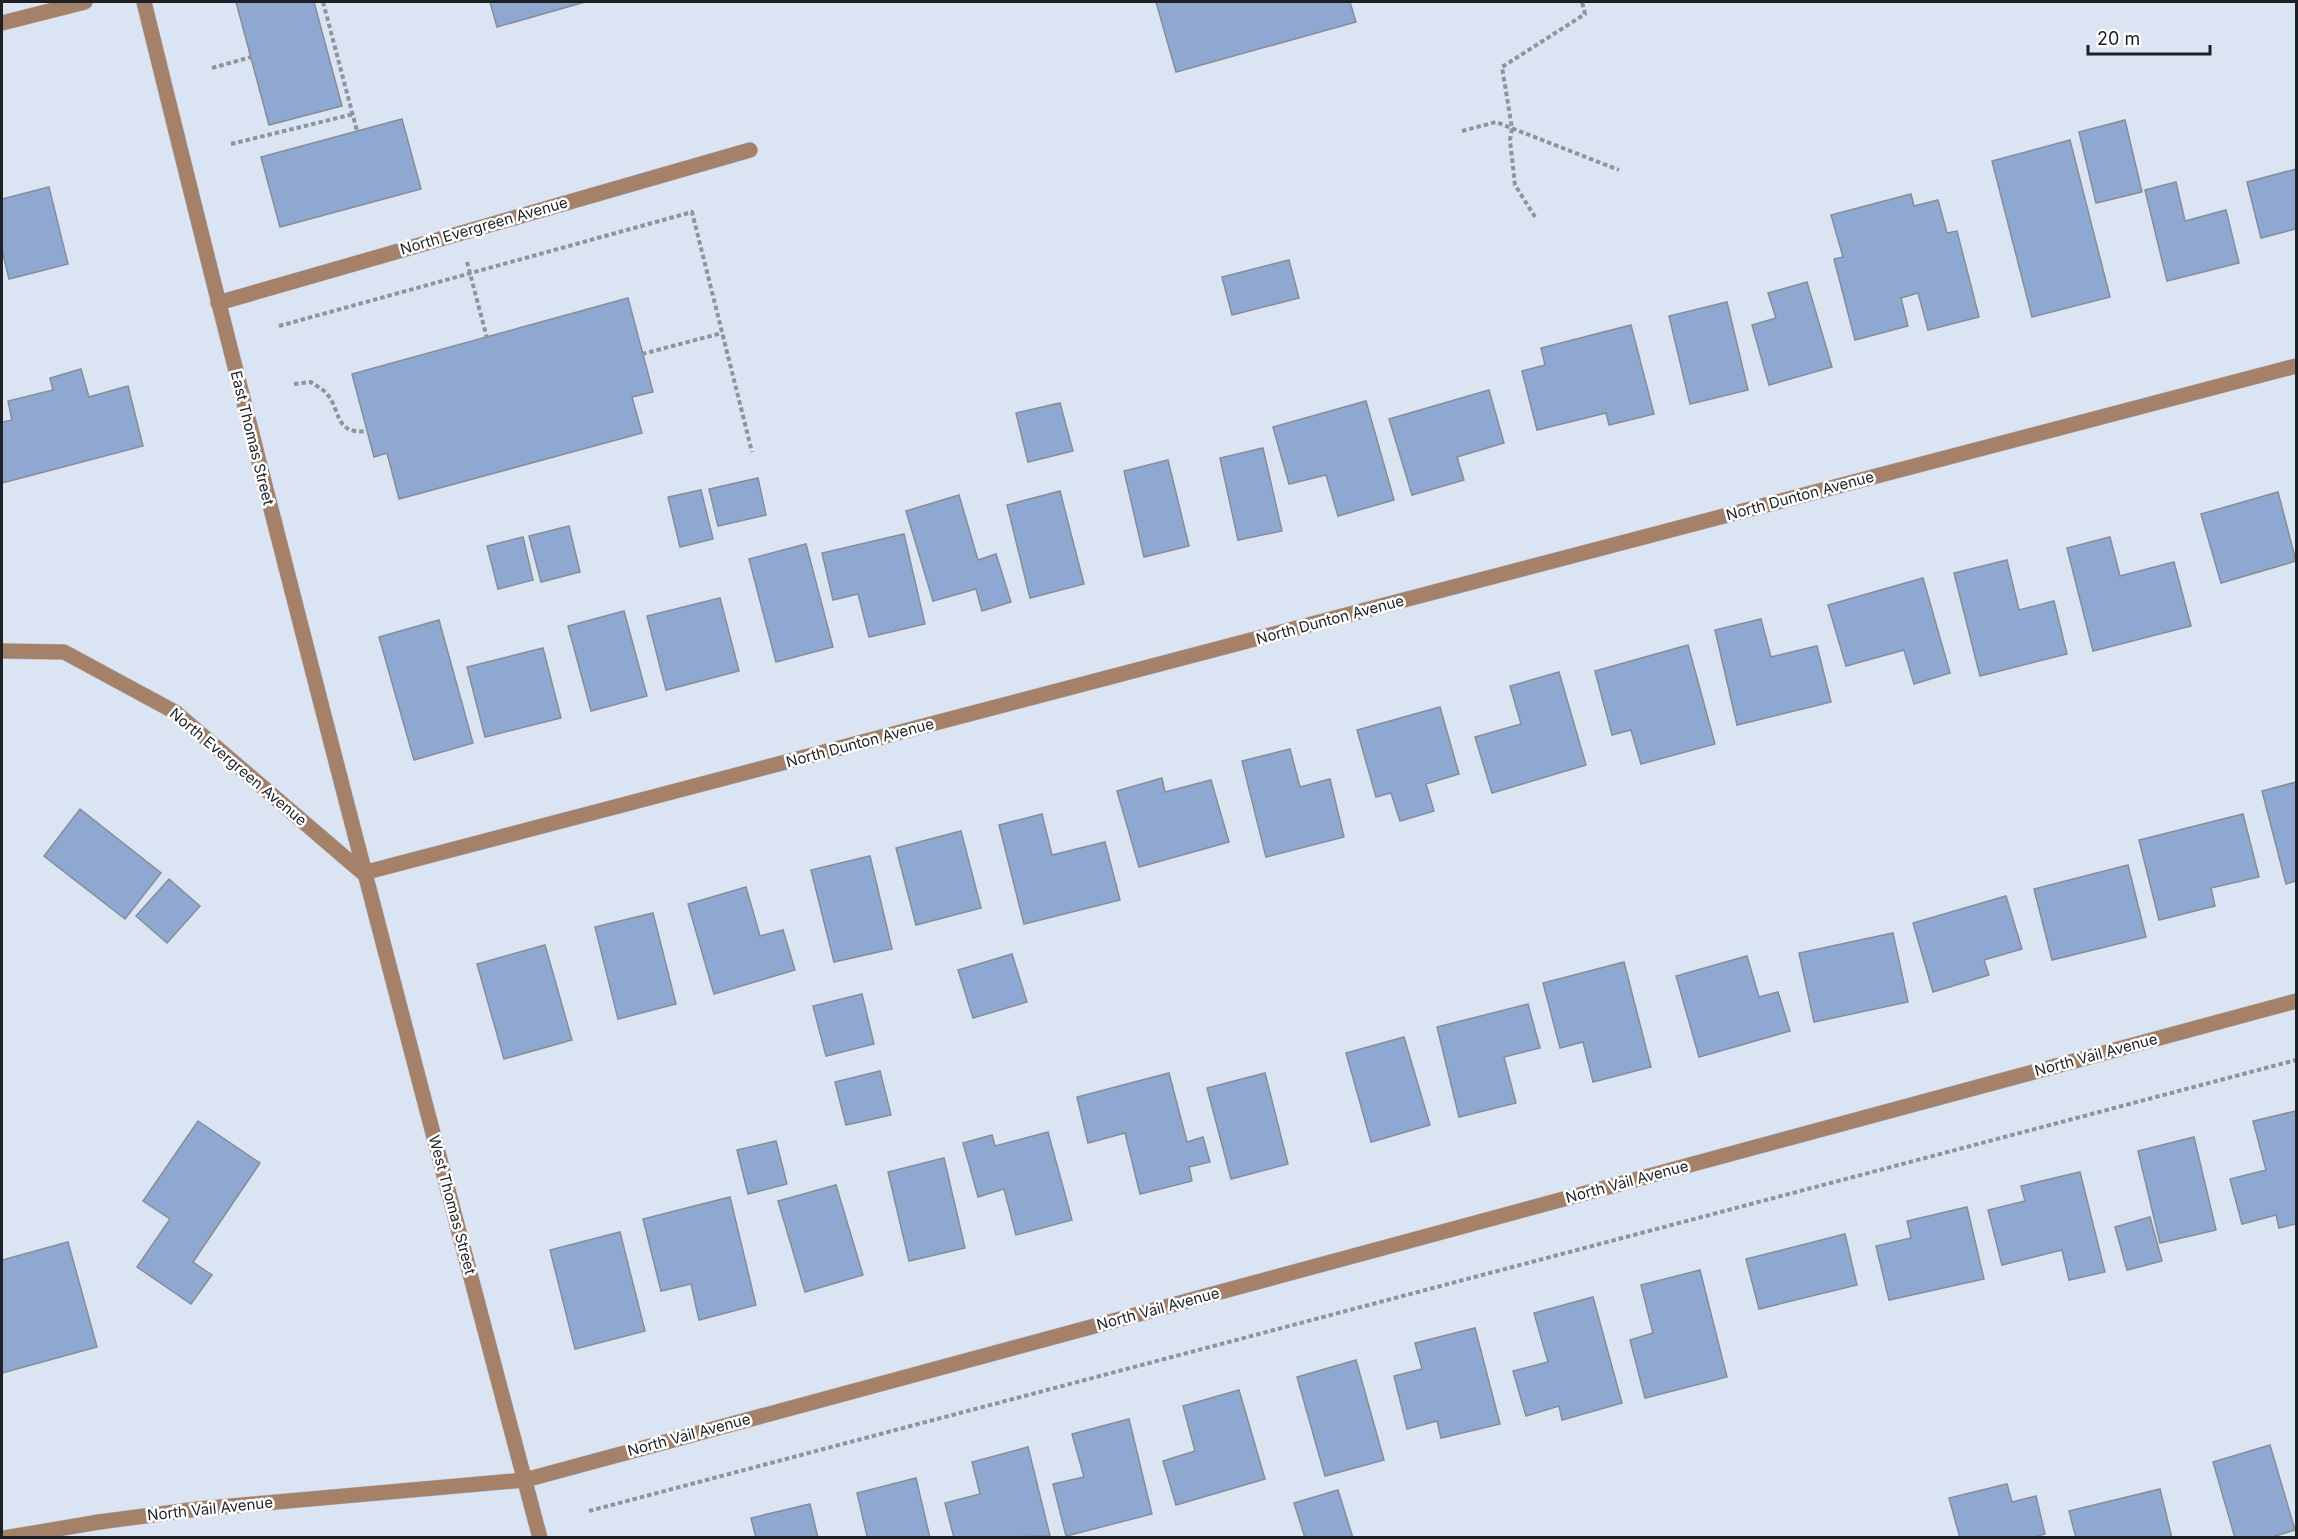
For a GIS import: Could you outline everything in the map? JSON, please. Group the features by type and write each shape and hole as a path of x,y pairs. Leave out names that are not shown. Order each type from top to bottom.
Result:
{"street":[{"path":"2,23 85,2"},
{"name":"East Thomas Street","path":"144,2 363,873"},
{"name":"North Evergreen Avenue","path":"218,303 750,150"},
{"name":"North Dunton Avenue","path":"363,873 2296,366"},
{"name":"North Evergreen Avenue","path":"2,651 64,652 175,712 363,873"},
{"name":"West Thomas Street","path":"363,873 540,1538"},
{"name":"North Vail Avenue","path":"4,1538 99,1521 198,1509 525,1480 2296,1000"}],"path":[{"path":"323,2 357,131"},
{"path":"1535,217 1515,185 1510,141 1512,128 1502,67 1585,14 1582,2"},
{"path":"212,68 251,57"},
{"path":"231,144 354,114"},
{"path":"1462,131 1496,122 1619,170"},
{"path":"279,326 692,212 752,452"},
{"path":"459,232 487,338"},
{"path":"642,354 722,333"},
{"path":"294,384 311,382 328,394 337,416 347,428 359,432 367,430"},
{"path":"589,1511 2296,1060"}],"building":[{"path":"236,2 314,2 342,106 269,125"},
{"path":"490,2 585,2 497,27"},
{"path":"1156,2 1350,2 1356,22 1176,72"},
{"path":"402,119 421,189 280,227 261,157"},
{"path":"2125,120 2142,192 2096,203 2079,132"},
{"path":"2070,140 2110,297 2032,317 1992,161"},
{"path":"2296,169 2296,229 2261,238 2247,182"},
{"path":"2176,182 2185,221 2226,210 2239,263 2167,281 2145,190"},
{"path":"49,187 68,264 9,279 2,250 2,199"},
{"path":"1911,194 1914,206 1938,200 1947,233 1957,231 1979,317 1928,330 1918,293 1901,298 1908,326 1855,340 1834,259 1843,257 1831,215"},
{"path":"1289,260 1299,298 1232,315 1222,277"},
{"path":"1807,282 1832,367 1769,385 1752,325 1776,318 1768,293"},
{"path":"628,298 653,392 632,397 642,433 399,499 387,453 374,457 352,374"},
{"path":"1727,302 1748,390 1690,404 1669,316"},
{"path":"1631,325 1654,414 1609,425 1606,413 1537,430 1522,371 1545,365 1541,348"},
{"path":"81,369 89,397 128,386 143,446 2,483 2,422 12,420 8,401 53,390 50,378"},
{"path":"1489,390 1504,443 1457,457 1464,480 1412,495 1389,419"},
{"path":"1366,401 1394,500 1338,516 1326,475 1289,484 1273,427"},
{"path":"1060,403 1073,451 1028,462 1016,413"},
{"path":"1263,448 1282,531 1238,540 1220,458"},
{"path":"1168,460 1189,546 1144,557 1124,471"},
{"path":"758,478 766,515 718,526 709,489"},
{"path":"701,490 713,539 680,547 668,497"},
{"path":"1060,491 1084,584 1030,598 1007,505"},
{"path":"2278,492 2296,561 2221,583 2201,514"},
{"path":"959,495 978,560 996,554 1011,602 982,611 976,589 933,601 906,511"},
{"path":"569,526 580,572 541,582 529,536"},
{"path":"904,534 925,624 869,637 858,594 833,600 822,553"},
{"path":"523,537 533,580 498,589 487,546"},
{"path":"2110,537 2120,576 2174,562 2191,626 2093,651 2067,548"},
{"path":"806,544 833,647 776,662 749,559"},
{"path":"2007,560 2019,610 2054,601 2067,654 1980,676 1954,573"},
{"path":"1923,578 1950,673 1914,684 1904,650 1846,666 1828,605"},
{"path":"720,598 739,671 666,690 647,616"},
{"path":"624,611 647,696 591,711 568,626"},
{"path":"1761,619 1771,657 1817,646 1831,702 1737,725 1715,630"},
{"path":"439,620 473,743 414,760 379,637"},
{"path":"1688,645 1715,744 1641,764 1631,730 1612,735 1595,671"},
{"path":"543,648 561,718 485,737 467,667"},
{"path":"1559,672 1586,765 1492,793 1475,737 1521,724 1510,686"},
{"path":"1440,707 1459,774 1426,784 1434,811 1400,821 1391,793 1376,797 1357,730"},
{"path":"1290,749 1300,787 1330,779 1344,837 1266,857 1242,761"},
{"path":"1162,778 1165,792 1211,780 1229,842 1139,867 1117,791"},
{"path":"2296,782 2296,881 2286,884 2262,791"},
{"path":"80,809 161,873 125,919 44,856"},
{"path":"1042,814 1052,855 1105,842 1120,900 1024,924 999,825"},
{"path":"2243,814 2259,877 2211,888 2215,906 2159,920 2139,840"},
{"path":"961,831 981,908 916,925 896,848"},
{"path":"870,856 892,949 834,962 811,870"},
{"path":"2128,865 2146,937 2052,960 2034,889"},
{"path":"169,879 200,906 167,943 136,916"},
{"path":"746,887 760,936 783,930 795,970 714,994 688,904"},
{"path":"2006,896 2022,949 1984,960 1989,975 1933,992 1913,923"},
{"path":"653,913 676,1004 618,1019 595,927"},
{"path":"1893,933 1908,1002 1814,1022 1799,953"},
{"path":"545,945 572,1040 504,1059 477,964"},
{"path":"1012,954 1027,1002 973,1018 958,970"},
{"path":"1747,956 1759,997 1778,992 1790,1031 1699,1057 1676,976"},
{"path":"1624,962 1651,1067 1593,1082 1583,1042 1560,1048 1543,983"},
{"path":"862,994 874,1044 826,1056 813,1006"},
{"path":"1528,1004 1540,1048 1504,1057 1516,1103 1459,1117 1437,1027"},
{"path":"1404,1037 1430,1125 1371,1142 1346,1053"},
{"path":"880,1071 891,1115 846,1125 835,1082"},
{"path":"1169,1073 1187,1142 1203,1137 1210,1162 1189,1167 1192,1181 1140,1194 1125,1133 1088,1143 1077,1097"},
{"path":"1265,1073 1288,1164 1231,1179 1207,1088"},
{"path":"2296,1111 2296,1224 2279,1228 2276,1215 2242,1224 2230,1179 2266,1170 2253,1121"},
{"path":"198,1121 260,1163 193,1262 212,1275 191,1304 137,1267 170,1219 143,1201"},
{"path":"1048,1132 1072,1220 1016,1235 1004,1189 978,1197 963,1143 992,1135 995,1146"},
{"path":"2194,1137 2216,1230 2160,1243 2138,1151"},
{"path":"776,1141 787,1184 748,1194 737,1150"},
{"path":"944,1158 965,1248 909,1261 888,1172"},
{"path":"2080,1172 2105,1272 2069,1280 2062,1250 2002,1265 1988,1210 2025,1201 2021,1186"},
{"path":"836,1185 863,1275 805,1292 778,1201"},
{"path":"730,1197 756,1305 699,1320 691,1284 661,1291 643,1219"},
{"path":"1967,1207 1984,1279 1889,1300 1876,1246 1911,1238 1907,1221"},
{"path":"2150,1217 2162,1261 2127,1270 2115,1227"},
{"path":"620,1232 645,1331 575,1349 550,1250"},
{"path":"1845,1234 1857,1285 1759,1309 1746,1259"},
{"path":"68,1242 97,1347 2,1373 2,1260"},
{"path":"1700,1270 1727,1377 1645,1398 1630,1340 1653,1333 1641,1285"},
{"path":"1593,1297 1622,1403 1562,1420 1559,1406 1526,1416 1513,1371 1548,1362 1534,1313"},
{"path":"1475,1328 1500,1424 1441,1438 1437,1421 1407,1429 1394,1376 1422,1369 1415,1343"},
{"path":"1356,1360 1384,1460 1325,1476 1297,1377"},
{"path":"1239,1390 1265,1479 1176,1505 1163,1461 1195,1451 1183,1406"},
{"path":"1129,1419 1152,1514 1066,1536 1053,1484 1084,1477 1072,1434"},
{"path":"2270,1445 2295,1530 2269,1538 2235,1538 2213,1462"},
{"path":"1028,1447 1050,1536 954,1538 945,1503 980,1494 972,1462"},
{"path":"916,1478 930,1538 862,1538 867,1536 857,1493"},
{"path":"2007,1484 2012,1502 2036,1496 2045,1534 2031,1538 1960,1538 1949,1498"},
{"path":"2160,1489 2172,1538 2076,1538 2069,1511"},
{"path":"1338,1490 1353,1538 1305,1538 1294,1503"},
{"path":"810,1504 818,1538 756,1538 751,1518"}]}
